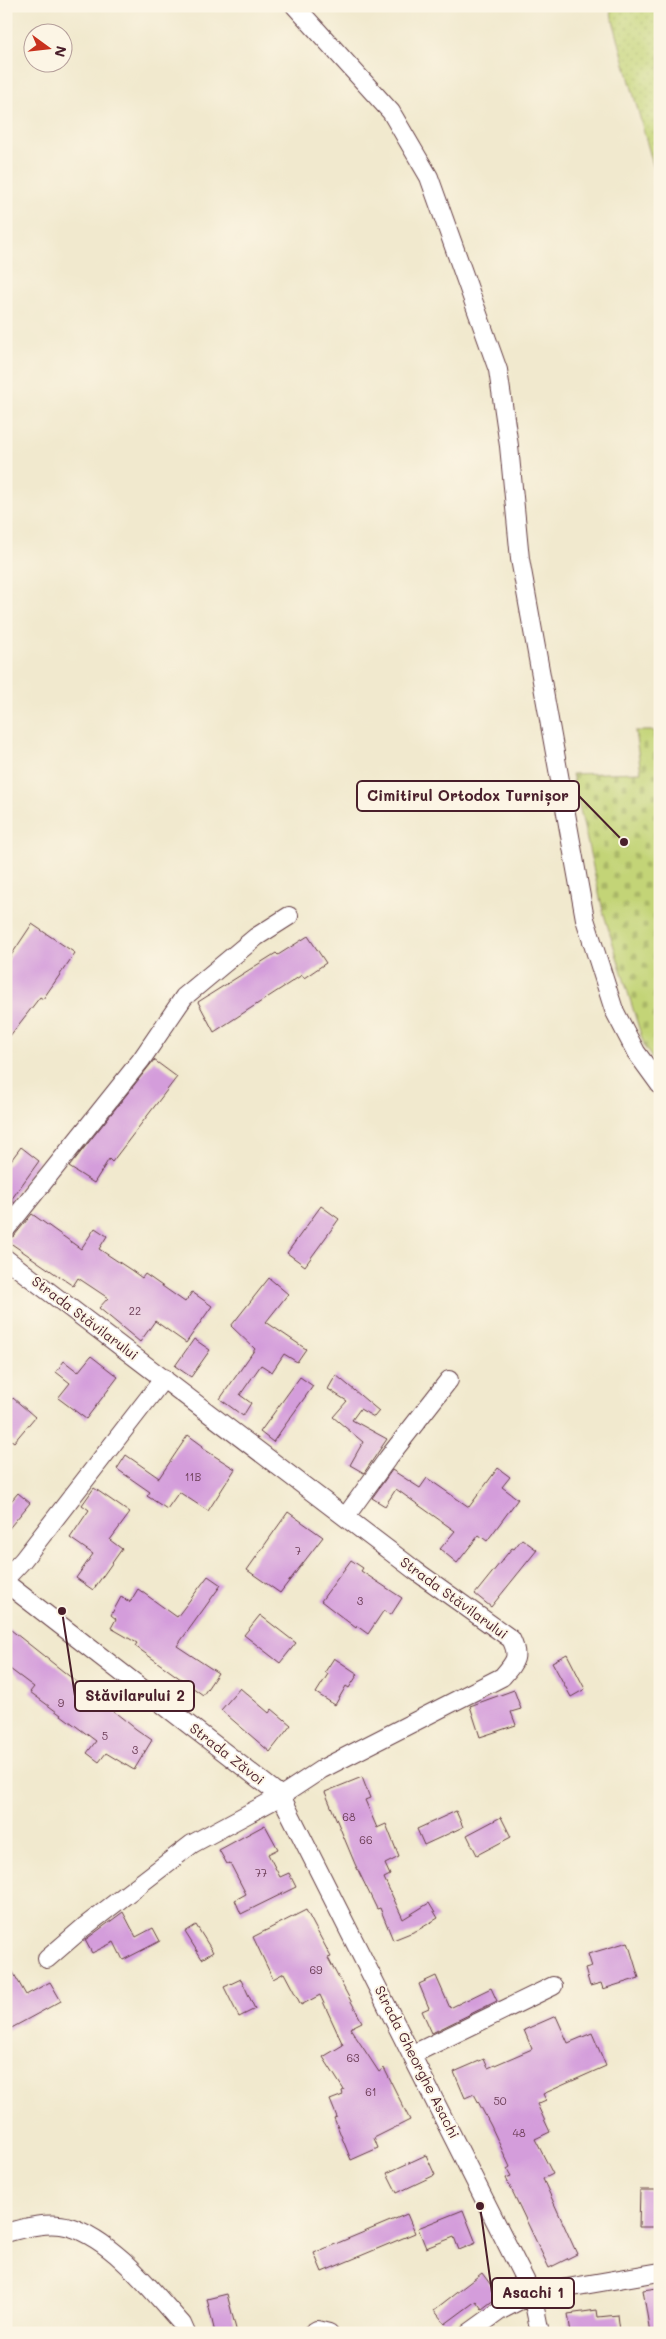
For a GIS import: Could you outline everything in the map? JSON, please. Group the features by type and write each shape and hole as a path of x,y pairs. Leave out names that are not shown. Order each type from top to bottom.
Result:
{"street":[{"path":"295,6 391,112 429,177 498,370 509,446 520,559 585,919 614,1010 636,1052 660,1085"},
{"path":"6,1229 141,1060 184,997 256,937 289,916"},
{"name":"Strada Stăvilarului","path":"6,1259 416,1571 511,1639 517,1650 514,1663 502,1677 322,1770 281,1796 192,1844 84,1927 47,1959"},
{"path":"6,1578 23,1560 164,1378"},
{"path":"346,1516 388,1458 449,1380"},
{"name":"Strada Zăvoi","path":"6,1583 281,1796"},
{"name":"Strada Gheorghe Asachi","path":"281,1796 413,2054 532,2294 540,2333"},
{"path":"413,2054 553,1986"},
{"path":"6,2233 46,2225 69,2227 86,2234 110,2250 139,2276 182,2324 186,2333"},
{"path":"469,2333 501,2310 532,2294 660,2272"},
{"path":"312,2333 317,2330 329,2333"}],"green space":[{"path":"609,6 660,6 660,190"},
{"path":"635,731 660,731 660,1070 645,1048 603,911 572,774 641,772"}],"building":[{"path":"32,924 75,953 43,999 40,997 6,1041 6,963"},
{"path":"308,936 326,963 304,978 302,975 214,1032 198,1002 276,953 278,955"},
{"path":"154,1060 177,1077 112,1162 109,1159 94,1183 69,1167"},
{"path":"21,1147 39,1161 11,1200 14,1202 6,1212 6,1167"},
{"path":"321,1206 339,1219 305,1266 287,1253"},
{"path":"32,1214 81,1249 95,1228 107,1236 99,1249 142,1278 145,1274 185,1302 192,1292 212,1306 186,1343 155,1321 140,1342 99,1308 108,1298 78,1278 73,1286 6,1240 14,1236"},
{"path":"269,1278 288,1294 266,1322 306,1349 297,1362 284,1354 272,1372 261,1365 240,1395 251,1403 243,1416 220,1399 255,1349 231,1326"},
{"path":"194,1339 210,1350 191,1377 175,1366"},
{"path":"91,1356 118,1377 86,1419 58,1398 70,1383 56,1372 64,1361 78,1372"},
{"path":"336,1375 379,1411 374,1417 360,1409 352,1420 387,1439 364,1473 350,1465 363,1442 333,1417 347,1401 328,1389"},
{"path":"300,1377 313,1386 273,1442 260,1432"},
{"path":"13,1398 35,1417 14,1442 6,1436 6,1406"},
{"path":"188,1435 203,1446 202,1448 235,1469 208,1511 179,1492 167,1509 147,1496 150,1492 117,1469 126,1455 159,1478"},
{"path":"498,1468 510,1477 502,1487 518,1499 487,1541 479,1535 457,1563 440,1549 455,1531 396,1489 385,1506 372,1498 392,1470 420,1488 427,1478 469,1507"},
{"path":"94,1488 130,1513 110,1540 122,1549 93,1590 76,1578 93,1554 70,1538 89,1510 82,1505"},
{"path":"18,1493 30,1503 6,1532 6,1507"},
{"path":"288,1512 323,1537 280,1593 247,1570"},
{"path":"522,1539 537,1550 491,1607 475,1594 512,1548 514,1549"},
{"path":"351,1560 363,1568 361,1571 402,1598 391,1615 384,1610 368,1634 357,1626 356,1628 321,1601"},
{"path":"208,1576 221,1585 177,1646 218,1673 203,1695 135,1646 137,1643 111,1628 116,1619 111,1615 121,1597 130,1602 138,1589 177,1617"},
{"path":"260,1615 296,1643 280,1663 244,1635"},
{"path":"6,1626 152,1740 134,1770 106,1753 99,1762 87,1753 96,1741 30,1692 34,1687 6,1666"},
{"path":"567,1654 585,1689 571,1697 552,1662"},
{"path":"334,1658 358,1674 349,1688 346,1686 335,1705 316,1693 328,1674 325,1672"},
{"path":"240,1688 269,1713 272,1709 291,1725 270,1752 221,1710"},
{"path":"514,1690 521,1709 511,1712 516,1725 480,1737 470,1706"},
{"path":"362,1777 370,1798 365,1800 377,1828 386,1824 399,1857 385,1864 390,1875 384,1878 403,1919 429,1903 438,1918 418,1930 393,1940 380,1908 377,1909 355,1864 325,1792"},
{"path":"456,1811 463,1827 424,1845 417,1829"},
{"path":"501,1817 511,1837 477,1855 467,1835"},
{"path":"265,1825 278,1849 268,1854 280,1877 289,1873 296,1887 241,1914 235,1900 246,1894 230,1863 227,1864 219,1850"},
{"path":"306,1910 331,1957 328,1958 362,2022 350,2028 379,2072 384,2068 410,2120 374,2138 378,2148 351,2160 334,2118 337,2117 330,2100 343,2095 342,2091 344,2090 323,2057 343,2045 320,1995 301,2005 284,1973 273,1979 253,1937"},
{"path":"123,1912 136,1937 153,1928 160,1941 123,1960 114,1942 92,1953 85,1940"},
{"path":"196,1925 213,1952 202,1959 185,1932"},
{"path":"628,1942 639,1978 603,1989 601,1983 590,1986 585,1969 592,1967 588,1954"},
{"path":"6,1960 26,1995 50,1982 61,2001 6,2031"},
{"path":"436,1976 450,2008 491,1988 497,2001 432,2033 422,2011 429,2008 419,1984"},
{"path":"241,1979 255,2009 239,2017 224,1987"},
{"path":"556,2016 568,2043 592,2033 606,2066 543,2094 546,2100 537,2104 550,2132 535,2139 553,2174 543,2179 577,2254 549,2268 506,2178 511,2176 507,2169 510,2167 491,2126 474,2094 465,2098 454,2072 484,2059 488,2068 532,2049 524,2030"},
{"path":"426,2155 435,2175 397,2193 387,2173"},
{"path":"640,2190 660,2190 660,2227 639,2227"},
{"path":"463,2210 476,2243 459,2250 454,2237 426,2248 418,2228"},
{"path":"407,2214 415,2233 322,2272 314,2253"},
{"path":"482,2273 499,2296 482,2309 476,2301 445,2324 434,2310"},
{"path":"657,2288 660,2307 660,2333 650,2333 643,2290"},
{"path":"227,2294 237,2333 215,2333 207,2299"},
{"path":"597,2310 598,2317 618,2315 620,2331 571,2333 568,2314"}],"place":[{"name":"Cimitirul Ortodox Turnișor","path":"624,842"},
{"name":"Stăvilarului 2","path":"62,1611"},
{"name":"Asachi 1","path":"480,2206"}]}
